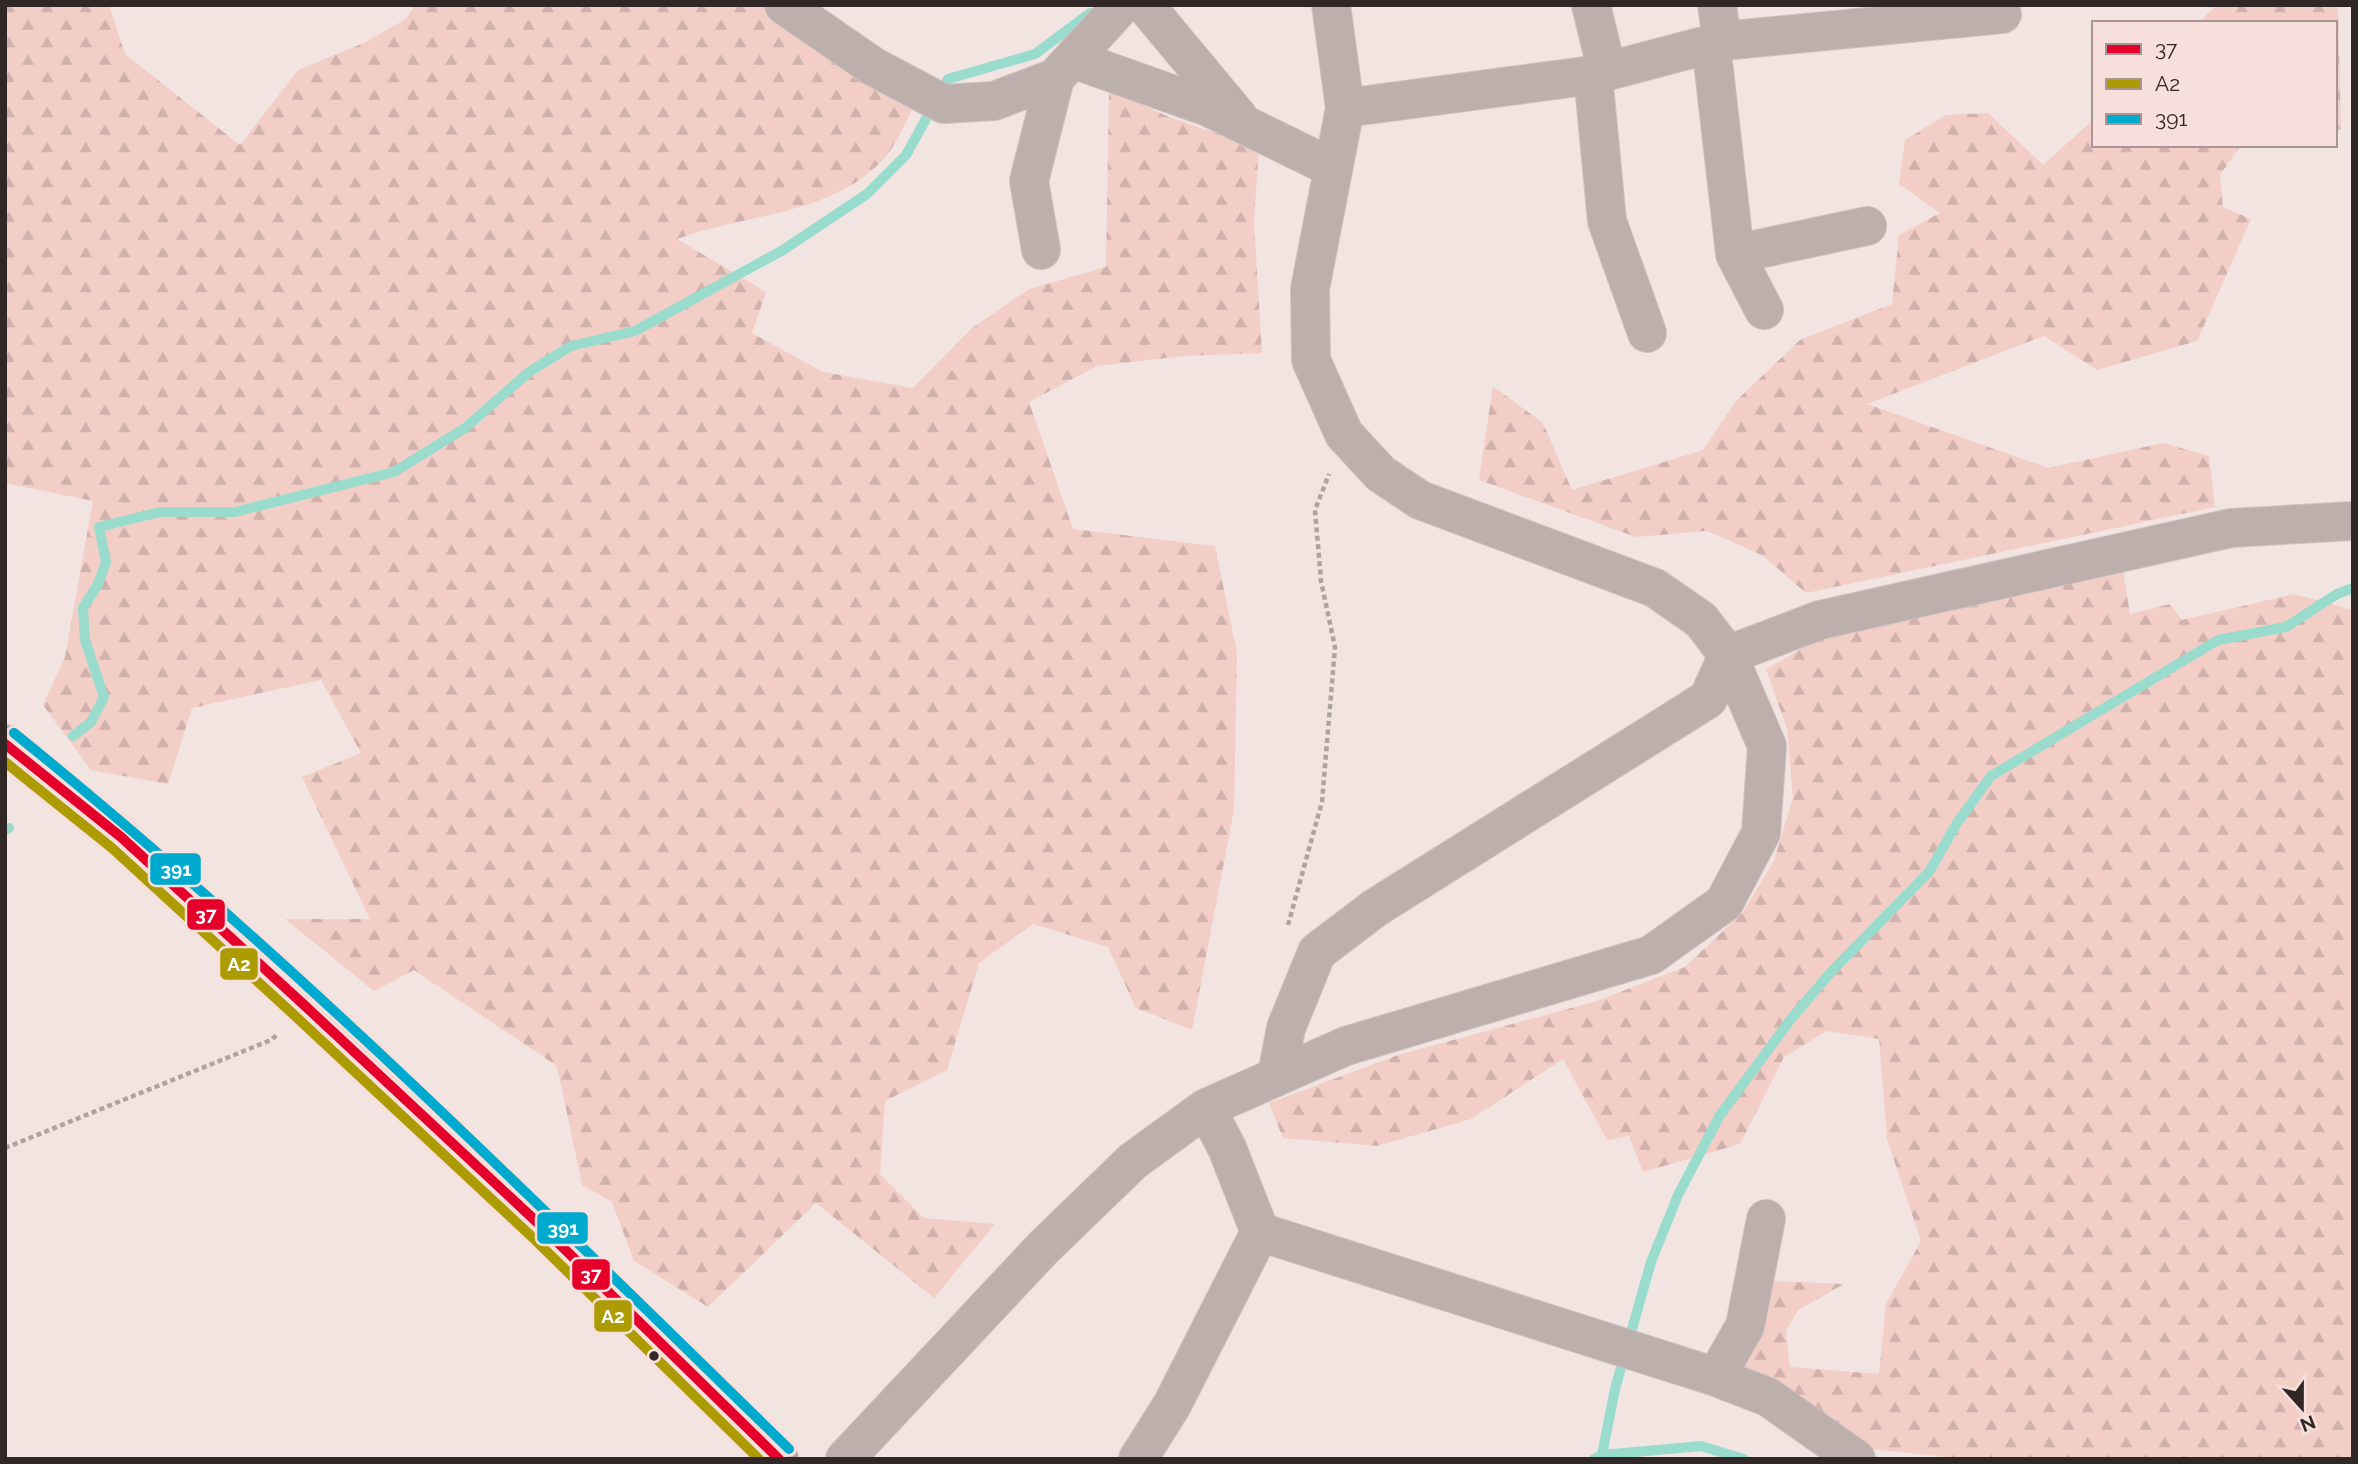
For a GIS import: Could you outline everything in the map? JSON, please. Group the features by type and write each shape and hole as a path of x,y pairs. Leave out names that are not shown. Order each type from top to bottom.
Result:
{"main road":[{"path":"5,744 121,837 302,1003 540,1225 775,1457"}],"street":[{"path":"784,5 874,66 929,96 995,101 1064,68 1122,5"},
{"path":"1145,5 1244,125"},
{"path":"845,1459 1044,1247 1133,1161 1206,1108 1346,1046 1651,955 1724,903 1761,833 1767,746 1728,655 1701,621 1656,587 1420,500 1381,474 1344,434 1311,360 1310,289 1345,108 1331,5"},
{"path":"1591,5 1600,73 1607,221 1647,334"},
{"path":"1345,108 1600,73 1717,30 2002,14"},
{"path":"1717,30 1735,254 1764,310"},
{"path":"1064,68 1208,107 1333,167"},
{"path":"1041,250 1029,181 1064,68"},
{"path":"1735,254 1867,226"},
{"path":"1277,1075 1286,1028 1317,952 1375,908 1708,698 1728,655 1820,620 2218,531 2353,522 2353,510"},
{"path":"1138,1459 1172,1405 1260,1232 1227,1148 1206,1108"},
{"path":"1716,1377 1745,1326 1766,1219"},
{"path":"1260,1232 1716,1377 1768,1397 1856,1459"}],"path":[{"path":"1312,966 1287,929 1322,802 1335,647 1321,581 1315,510 1344,434"},
{"path":"5,1148 271,1041 286,1028 302,1003"}],"green space":[{"path":"5,5 109,5 125,54 240,145 298,70 364,43 406,19 415,5 762,5 912,110 887,156 860,179 836,193 785,211 677,239 766,292 752,333 823,372 913,388 972,328 1029,289 1106,267 1109,89 1169,117 1259,148 1254,221 1262,353 1184,356 1097,366 1029,402 1073,529 1215,546 1237,653 1234,810 1192,1030 1136,1008 1108,947 1033,924 979,963 947,1070 885,1101 880,1174 924,1218 995,1224 934,1298 816,1203 708,1307 634,1261 612,1202 582,1185 557,1066 414,970 374,991 285,919 370,919 302,777 361,753 321,680 192,708 168,784 91,770 43,705 65,657 93,501 5,483"},
{"path":"2217,5 2338,5 2341,130 2337,129 2337,21 2200,21"},
{"path":"1988,113 2043,165 2092,121 2092,147 2240,147 2220,175 2223,207 2251,219 2197,341 2097,370 2044,336 1867,404 2048,468 2163,443 2209,456 2215,507 1806,593 1762,555 1707,531 1636,537 1479,480 1493,386 1543,423 1572,490 1703,450 1737,400 1800,340 1892,304 1899,235 1940,213 1899,184 1905,140 1946,115"},
{"path":"2123,569 2130,614 2170,604 2182,620 2294,594 2353,610 2353,1459 1964,1459 1863,1448 1728,1375 1770,1281 1844,1284 1798,1310 1786,1331 1790,1367 1879,1374 1886,1304 1921,1241 1887,1139 1879,1039 1827,1031 1784,1057 1740,1144 1643,1172 1629,1136 1607,1140 1563,1059 1471,1119 1377,1146 1283,1138 1269,1103 1398,1055 1597,1001 1685,967 1742,913 1774,861 1793,798 1787,729 1766,669 1824,636"}],"waterway":[{"path":"73,736 91,722 104,697 85,640 83,608 98,584 106,562 99,527 160,512 235,512 394,472 465,428 529,372 571,346 635,331 783,250 867,194 906,155 948,79 1035,54 1090,13"},
{"path":"1594,1459 1602,1455 1615,1389 1651,1262 1678,1195 1720,1115 1791,1019 1831,972 1929,872 1957,823 1991,776 2218,640 2286,627 2337,594 2353,588"},
{"path":"5,830 9,828"},
{"path":"1602,1455 1701,1446 1744,1459"}],"transit line":[{"name":"391","path":"14,733 215,903 313,991 506,1173 789,1449"},
{"name":"37","path":"5,744 121,837 302,1003 540,1225 779,1459"},
{"name":"A2","path":"5,762 112,848 292,1013 530,1235 759,1459"}]}
